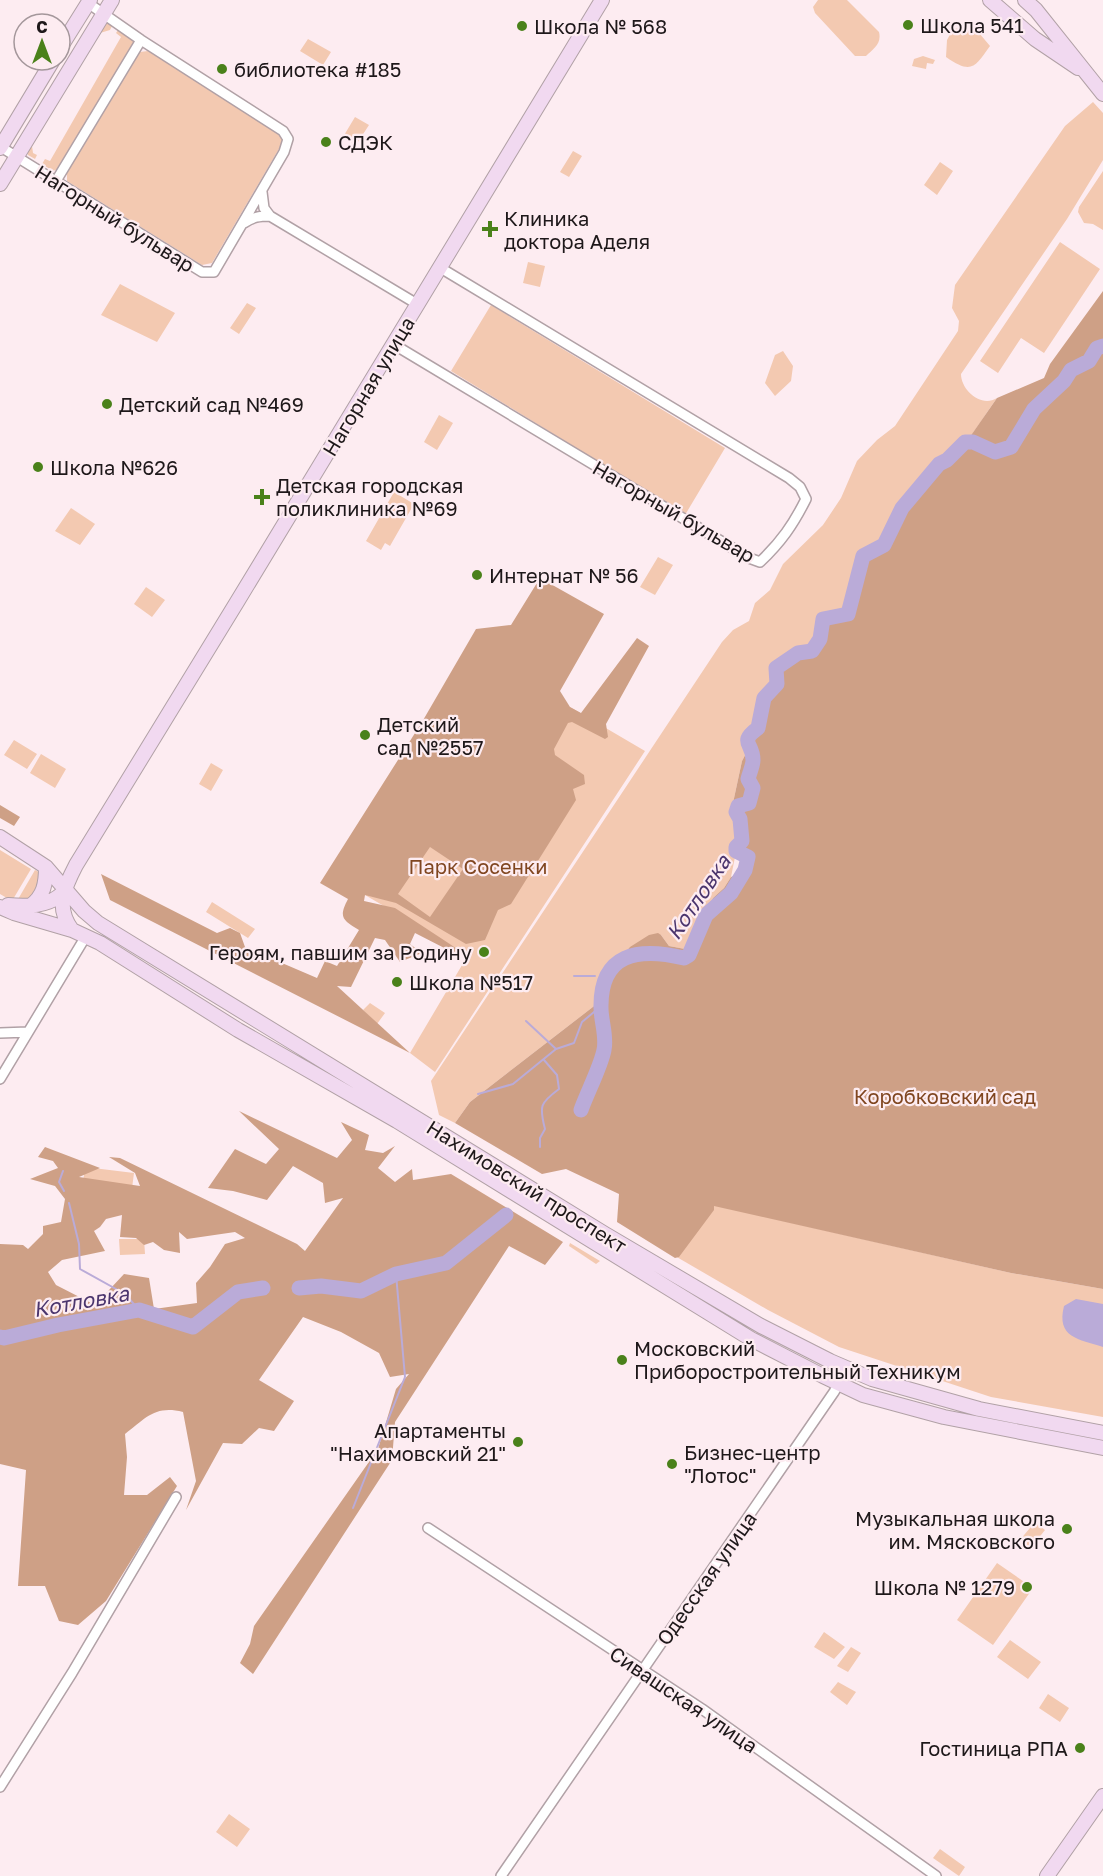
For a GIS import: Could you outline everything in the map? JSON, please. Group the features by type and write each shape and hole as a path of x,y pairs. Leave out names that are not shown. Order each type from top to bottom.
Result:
{"main road":[{"path":"0,184 112,0"},
{"name":"Нагорная улица","path":"72,930 63,913 64,890 76,864 602,0"},
{"path":"990,0 1042,44 1087,74"},
{"path":"1025,0 1036,10 1103,94"},
{"path":"72,29 89,2"},
{"path":"1020,27 1027,30 1036,26 1039,20 1036,10"},
{"path":"1042,44 1039,38 1042,32 1047,30 1053,32"},
{"path":"0,148 46,72"},
{"name":"Нахимовский проспект","path":"0,837 47,868 64,890 88,914 146,953 605,1234 761,1326 847,1369 882,1382 979,1409 1103,1433"},
{"path":"30,906 36,902 44,889 47,868 64,870 76,864"},
{"path":"76,864 70,889 86,907 88,914"},
{"path":"30,906 50,901 61,895 64,890"},
{"name":"Нахимовский проспект","path":"0,906 30,906"},
{"name":"Нахимовский проспект","path":"0,906 14,913 86,936 238,1029 397,1121 751,1339 863,1395 944,1417 1103,1448"},
{"path":"1047,1876 1103,1796"}],"street":[{"name":"Нагорный бульвар","path":"0,148 202,272 214,272 244,223 284,152 288,139 284,131 141,40 89,2"},
{"path":"56,181 141,40"},
{"path":"262,189 264,208 270,216 417,304"},
{"path":"244,223 251,218 270,216"},
{"name":"Нагорный бульвар","path":"393,344 749,558 760,562 794,524 806,499 800,487 789,478 439,267"},
{"path":"0,1079 86,936"},
{"path":"0,1033 28,1032"},
{"name":"Одесская улица","path":"501,1876 847,1369"},
{"path":"0,1787 77,1664 176,1497"},
{"name":"Сивашская улица","path":"428,1528 702,1709 936,1876"}],"green space":[{"path":"818,0 847,0 879,32 880,36 876,46 866,56 855,56 815,13 813,7"},
{"path":"108,23 112,26 110,30 100,33 32,146 33,153 37,155 35,159 28,155 28,151 103,24"},
{"path":"974,27 990,46 980,59 967,67 946,57 947,40 953,29"},
{"path":"118,30 133,40 133,44 58,169 53,171 42,164 45,159 50,161 121,37 116,33"},
{"path":"308,39 331,52 323,65 300,51"},
{"path":"148,51 280,134 283,142 212,263 202,265 67,181 67,173 140,52"},
{"path":"923,56 935,60 933,64 927,63 926,69 912,66 914,59"},
{"path":"1093,102 1103,113 1103,160 1067,219 961,374 964,386 973,396 985,401 997,398 965,444 940,465 903,509 886,546 863,561 849,615 830,619 814,653 796,655 779,685 765,698 760,727 742,761 733,803 742,820 743,842 737,847 731,877 724,888 713,898 690,947 685,949 669,946 661,935 615,966 598,1003 470,1102 455,1123 439,1115 431,1081 722,642 733,630 749,621 755,603 770,590 783,564 823,525 841,498 857,461 877,440 895,426 958,331 959,321 952,308 955,285 1065,126"},
{"path":"355,117 369,125 356,145 343,137"},
{"path":"573,151 582,156 569,177 560,172"},
{"path":"940,162 953,171 937,195 924,185"},
{"path":"1103,171 1103,230 1093,224 1084,223 1078,212"},
{"path":"1060,242 1100,269 1044,353 1021,338 998,373 980,361"},
{"path":"528,262 545,266 540,287 523,283"},
{"path":"120,284 175,313 157,342 101,315"},
{"name":"Коробковский сад","path":"1103,291 1103,1289 1011,1273 714,1206 714,1210 679,1257 675,1258 617,1222 619,1194 566,1169 542,1174 455,1123 470,1102 598,1003 615,966 630,947 649,935 658,933 669,946 685,949 690,947 713,898 724,888 731,877 746,871 749,857 736,850 743,842 742,820 733,803 742,761 760,727 765,698 779,685 778,668 796,655 814,653 822,640 825,621 849,615 863,561 886,546 903,509 940,465 965,444 997,398 1044,378 1050,364"},
{"path":"247,303 256,308 239,334 230,328"},
{"path":"491,305 725,448 685,515 451,371"},
{"path":"783,351 793,366 791,381 775,396 765,383 775,355"},
{"path":"439,415 453,423 437,450 424,442"},
{"path":"394,492 414,504 390,546 385,543 381,550 366,541"},
{"path":"71,508 95,524 80,545 55,531"},
{"path":"658,557 673,565 655,595 640,587"},
{"path":"540,578 604,614 560,691 570,707 581,713 637,638 649,646 606,724 608,737 605,739 572,722 568,723 554,749 555,755 584,775 585,784 573,789 576,800 511,904 498,910 485,940 466,944 396,903 365,895 364,901 395,908 462,952 456,954 415,933 410,944 422,953 400,962 385,940 375,938 351,987 337,986 410,1053 110,900 101,874 217,933 230,928 240,933 245,947 317,978 325,961 337,966 359,930 344,918 343,910 348,899 320,883 422,722 476,629 511,625","holes":["430,847 463,869 430,917 398,894"]},
{"path":"146,587 165,600 152,617 134,604"},
{"name":"Парк Сосенки","path":"570,707 645,751 435,1072 410,1053 468,955 365,895"},
{"path":"14,740 37,754 27,769 4,755"},
{"path":"41,754 66,769 55,788 30,773"},
{"path":"211,763 223,770 211,791 199,784"},
{"path":"0,805 20,817 14,826 0,818"},
{"path":"0,850 31,869 12,901 0,894"},
{"path":"35,870 39,872 40,879 31,899 17,901"},
{"path":"212,902 255,929 248,938 206,912"},
{"path":"370,1003 385,1013 377,1024 363,1010"},
{"path":"239,1111 337,1158 352,1140 341,1122 369,1135 365,1150 383,1153 395,1146 378,1168 395,1182 412,1169 413,1180 451,1174 563,1242 545,1265 509,1246 395,1422 392,1460 253,1674 240,1663 250,1644 254,1626 378,1449 396,1389 409,1374 390,1377 379,1353 341,1332 303,1317 259,1380 294,1401 274,1431 259,1428 242,1444 223,1443 186,1510 196,1481 183,1412 165,1410 145,1418 125,1434 127,1457 124,1495 147,1495 170,1477 177,1486 106,1601 78,1625 59,1621 45,1586 18,1586 26,1470 0,1464 0,1244 23,1245 28,1249 43,1234 43,1226 61,1222 65,1199 55,1186 30,1179 58,1168 53,1161 38,1157 45,1147 100,1168 79,1177 140,1186 135,1173 109,1157 120,1158 297,1244 305,1251 343,1198 325,1203 323,1183 293,1166 267,1200 233,1191 208,1188 235,1149 266,1164 279,1149","holes":["122,1215 120,1237 136,1238 144,1245 153,1242 164,1250 180,1253 179,1232 187,1239 235,1232 245,1238 225,1244 196,1283 197,1303 154,1309 149,1278 124,1274 95,1305 56,1285 48,1272 62,1260 105,1251 94,1231 106,1219"]},
{"path":"85,1167 134,1173 131,1196 82,1190"},
{"path":"714,1205 1011,1273 1103,1289 1103,1417 991,1397 839,1347 768,1310 675,1256"},
{"path":"119,1239 144,1239 145,1254 120,1255"},
{"path":"570,1243 600,1261 596,1264 569,1246"},
{"path":"1035,1522 1045,1530 1029,1550 1019,1541"},
{"path":"997,1563 1033,1588 993,1645 957,1620"},
{"path":"824,1632 845,1647 834,1659 814,1647"},
{"path":"1010,1640 1041,1662 1028,1679 997,1657"},
{"path":"851,1647 861,1653 848,1672 837,1666"},
{"path":"838,1682 856,1692 847,1705 830,1692"},
{"path":"1048,1694 1069,1708 1060,1722 1039,1708"},
{"path":"229,1814 250,1829 237,1847 216,1832"},
{"path":"940,1849 965,1867 959,1876 933,1858"}],"shaded area":[{"path":"1076,1299 1103,1304 1103,1347 1078,1339 1066,1331 1062,1317 1064,1306"}],"waterway":[{"name":"Котловка","path":"581,1110 604,1050 601,1008 602,990 607,975 615,965 637,954 651,953 684,958 689,955 706,915 731,893 745,870 748,857 736,851 736,847 742,841 740,819 736,812 738,806 749,803 753,788 748,779 753,760 748,740 758,728 764,698 777,684 776,668 798,653 812,651 820,639 823,619 848,614 863,556 884,545 902,508 939,464 947,460 965,442 973,442 995,452 1011,447 1034,409 1064,381 1071,370 1089,361 1097,348 1103,346"},
{"path":"574,976 595,976"},
{"path":"478,1094 513,1084 556,1049 574,1043 582,1022 600,1007"},
{"path":"526,1021 556,1049"},
{"path":"540,1147 540,1138 545,1129 543,1106 548,1098 559,1089 557,1075 544,1060"},
{"path":"63,1171 59,1182 64,1191"},
{"path":"69,1203 79,1244 80,1269 125,1294 139,1310"},
{"name":"Котловка","path":"299,1288 321,1286 361,1291 396,1274 446,1263 506,1215"},
{"path":"353,1508 405,1377 396,1274"},
{"name":"Котловка","path":"0,1337 139,1310 193,1327 238,1292 263,1288"}],"place":[{"name":"Школа 541","path":"908,25"},
{"name":"Школа № 568","path":"522,26"},
{"name":"библиотека #185","path":"222,69"},
{"name":"СДЭК","path":"326,142"},
{"name":"Клиника доктора Аделя","path":"490,229"},
{"name":"Детский сад №469","path":"107,404"},
{"name":"Школа №626","path":"38,467"},
{"name":"Детская городская поликлиника №69","path":"262,497"},
{"name":"Интернат № 56","path":"477,575"},
{"name":"Детский сад №2557","path":"365,735"},
{"name":"Героям, павшим за Родину","path":"484,952"},
{"name":"Школа №517","path":"397,982"},
{"name":"Московский Приборостроительный Техникум","path":"622,1360"},
{"name":"Апартаменты \"Нахимовский 21\"","path":"518,1442"},
{"name":"Бизнес-центр \"Лотос\"","path":"672,1464"},
{"name":"Музыкальная школа им. Мясковского","path":"1067,1529"},
{"name":"Школа № 1279","path":"1027,1587"},
{"name":"Гостиница РПА","path":"1080,1748"}]}
